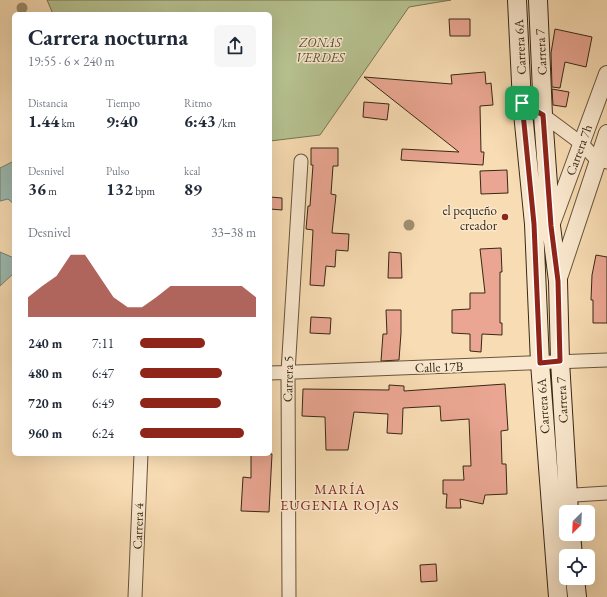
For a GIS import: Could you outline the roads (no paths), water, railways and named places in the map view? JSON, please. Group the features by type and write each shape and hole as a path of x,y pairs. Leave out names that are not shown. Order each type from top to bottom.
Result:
{"main road":[{"name":"Carrera 6A","path":"518,0 522,103 534,224 540,363 562,501 558,597"},
{"name":"Carrera 7","path":"538,0 543,115 551,226 558,281 562,501"},
{"path":"576,585 577,597"}],"street":[{"name":"Carrera 7h","path":"551,226 607,74"},
{"path":"522,103 543,115 602,161"},
{"name":"Carrera 7h","path":"558,281 602,161 607,133"},
{"name":"Carrera 5","path":"289,597 288,372 301,160"},
{"name":"Calle 17B","path":"272,373 607,360"},
{"name":"Carrera 4","path":"135,597 141,456"},
{"path":"562,501 607,493"}],"water":[{"path":"12,162 12,202 8,199 0,201 0,168"},
{"path":"0,252 12,257 12,275 0,286"}],"place":[{"name":"el pequeño creador","path":"505,217"}],"district":[{"name":"MARÍA EUGENIA ROJAS","path":"340,498"}],"park label":[{"name":"ZONAS VERDES","path":"320,50"}]}
